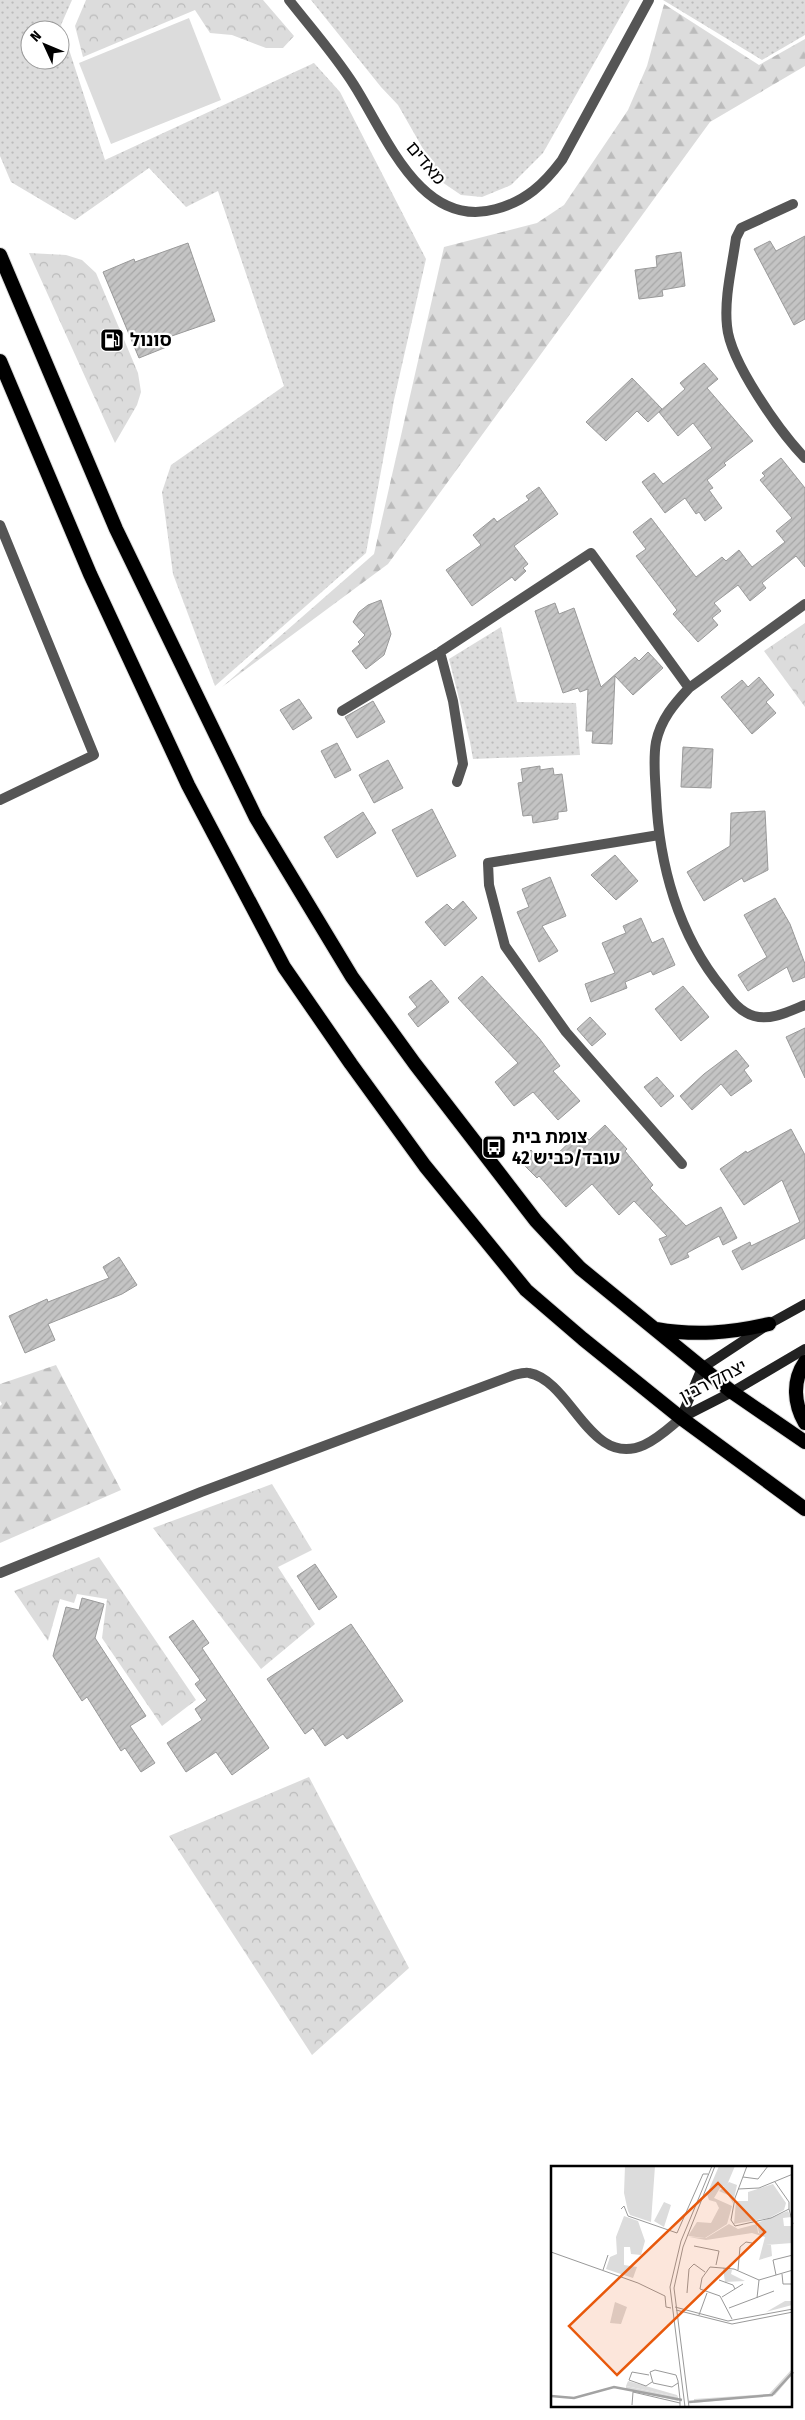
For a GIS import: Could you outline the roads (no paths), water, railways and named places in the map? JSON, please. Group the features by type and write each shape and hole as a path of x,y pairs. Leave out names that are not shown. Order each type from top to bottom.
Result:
{"highway":[{"path":"0,255 124,546 256,818 352,977 415,1064 536,1221 580,1268 732,1392 805,1442"},
{"path":"0,361 90,574 184,776 284,968 425,1166 526,1290 681,1418 805,1509"},
{"path":"653,1329 700,1334 733,1332 768,1324"},
{"path":"805,1362 797,1383 795,1397 799,1414 805,1423"}],"main road":[{"name":"יצחק רבין","path":"681,1418 702,1368 768,1324 805,1304"},
{"name":"יצחק רבין","path":"681,1418 732,1392 805,1349"}],"street":[{"name":"מאדים","path":"289,0 349,77 409,174 438,202 467,212 485,213 505,207 530,195 557,166 649,0"},
{"path":"793,204 741,228 736,238 726,309 727,328 737,360 777,424 805,458"},
{"path":"0,525 94,755 0,800"},
{"path":"342,711 440,652 591,553 689,688"},
{"path":"805,604 689,688 665,716 656,742 655,786 659,835 670,884 688,933 710,972 732,1000 747,1013 761,1017 774,1016 805,1005"},
{"path":"440,652 453,701 463,764 457,782"},
{"path":"659,835 488,863 489,885 505,946 566,1032 682,1164"},
{"path":"0,1572 201,1492 514,1375 528,1373 545,1380 592,1432 609,1443 627,1449 643,1445 659,1436 681,1418"}],"place":[{"name":"סונול","path":"112,340"},
{"name":"צומת בית עובד/כביש 42","path":"494,1147"}]}
